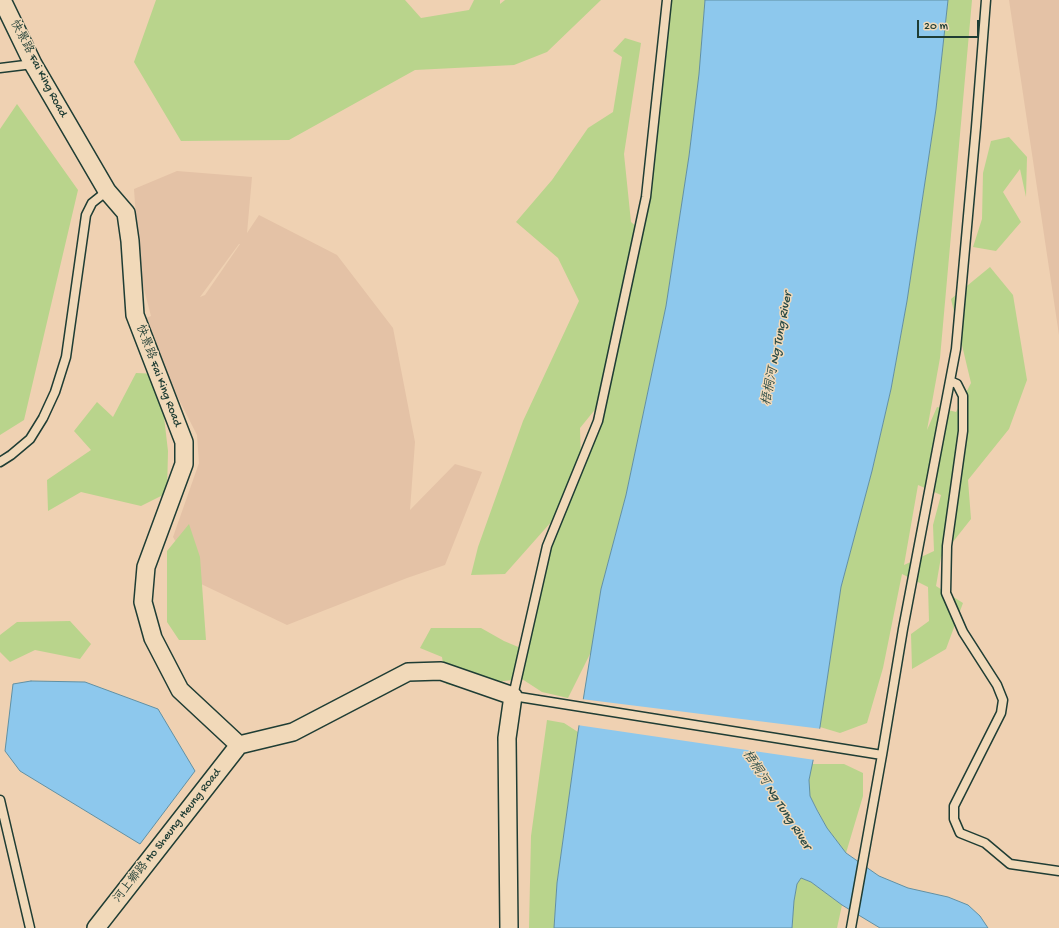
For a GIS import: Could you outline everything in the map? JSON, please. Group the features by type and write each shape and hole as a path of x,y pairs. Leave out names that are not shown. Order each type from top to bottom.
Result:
{"street":[{"name":"快景路 Fai King Road","path":"2,0 33,64 106,191 126,213 130,242 135,315 184,442 184,464 146,566 143,602 153,638 180,690 239,745"},
{"path":"239,745 293,732 408,672 441,671 513,696 507,738 509,928"},
{"name":"河上鄉路 Ho Sheung Heung Road","path":"96,928 239,745"}],"lane":[{"path":"667,0 646,197 598,421 547,546 513,696 847,748 882,755"},
{"path":"851,928 867,843 904,621 956,349 986,0"},
{"path":"0,68 33,64"},
{"path":"0,462 11,455 30,438 43,418 55,392 66,358 86,216 92,204 106,191"},
{"path":"950,381 957,384 963,396 963,431 947,546 946,593 963,632 997,685 1003,700 1001,713 954,806 954,819 960,833 985,843 1010,864 1059,871"},
{"path":"0,800 30,928"}],"shaded area":[{"path":"1009,0 1059,0 1059,335"},
{"path":"177,171 252,177 247,233 259,215 337,255 393,328 415,442 410,510 455,464 482,472 445,565 407,578 287,625 199,583 173,537 199,463 197,435 139,321 151,316 140,274 134,189","holes":["240,244 205,295 200,297"]}],"green space":[{"path":"156,0 405,0 421,18 469,10 474,0 500,0 500,4 505,0 601,0 547,52 514,65 415,70 289,140 181,141 134,62"},
{"path":"667,0 705,0 699,74 689,156 666,306 626,495 601,589 591,652 568,698 542,692 522,679 504,681 471,690 446,684 442,657 420,648 431,628 481,628 504,641 523,649 547,546 560,512 505,574 471,575 478,547 523,421 579,301 558,258 516,222 552,180 588,128 613,112 622,57 613,51 625,38 641,43 624,154 631,222 639,229","holes":["602,401 581,461 580,428"]},
{"path":"948,0 972,0 940,358 927,430 937,407 956,412 971,383 951,299 990,267 1013,295 1027,380 1009,429 968,480 971,519 941,557 936,586 963,603 946,649 912,669 911,634 929,621 928,587 902,574 883,668 867,723 840,733 820,727 841,587 872,471 891,389 907,301 936,109","holes":["918,485 941,495 933,525 934,551 904,565"]},
{"path":"17,104 78,190 24,420 0,435 0,129"},
{"path":"1009,137 1027,157 1026,197 1020,169 1003,192 1021,222 996,251 973,247 982,219 983,173 991,141"},
{"path":"136,373 159,374 168,451 167,493 141,506 81,492 48,511 47,480 91,450 74,431 97,402 113,417"},
{"path":"189,524 200,557 206,640 179,640 167,622 167,551"},
{"path":"70,621 91,644 80,659 35,650 10,662 0,652 0,635 17,622"},
{"path":"547,720 564,723 578,732 557,883 554,928 529,928 531,836"},
{"path":"812,764 844,764 863,773 863,796 846,853 827,828 810,796 809,780"},
{"path":"801,878 811,882 842,905 837,928 792,928 797,884"}],"water":[{"name":"梧桐河 Ng Tung River","path":"705,0 948,0 936,109 907,301 891,389 872,471 841,587 820,727 809,780 810,796 817,810 827,828 846,853 879,876 908,888 948,897 968,905 980,916 988,928 880,928 842,905 811,882 801,878 797,884 792,928 554,928 557,883 578,732 601,589 626,495 666,306 689,156 699,74"},
{"path":"31,681 85,682 158,709 195,771 140,844 20,771 5,751 13,684"}],"pier":[{"path":"581,699 822,729 815,760 577,725"}]}
